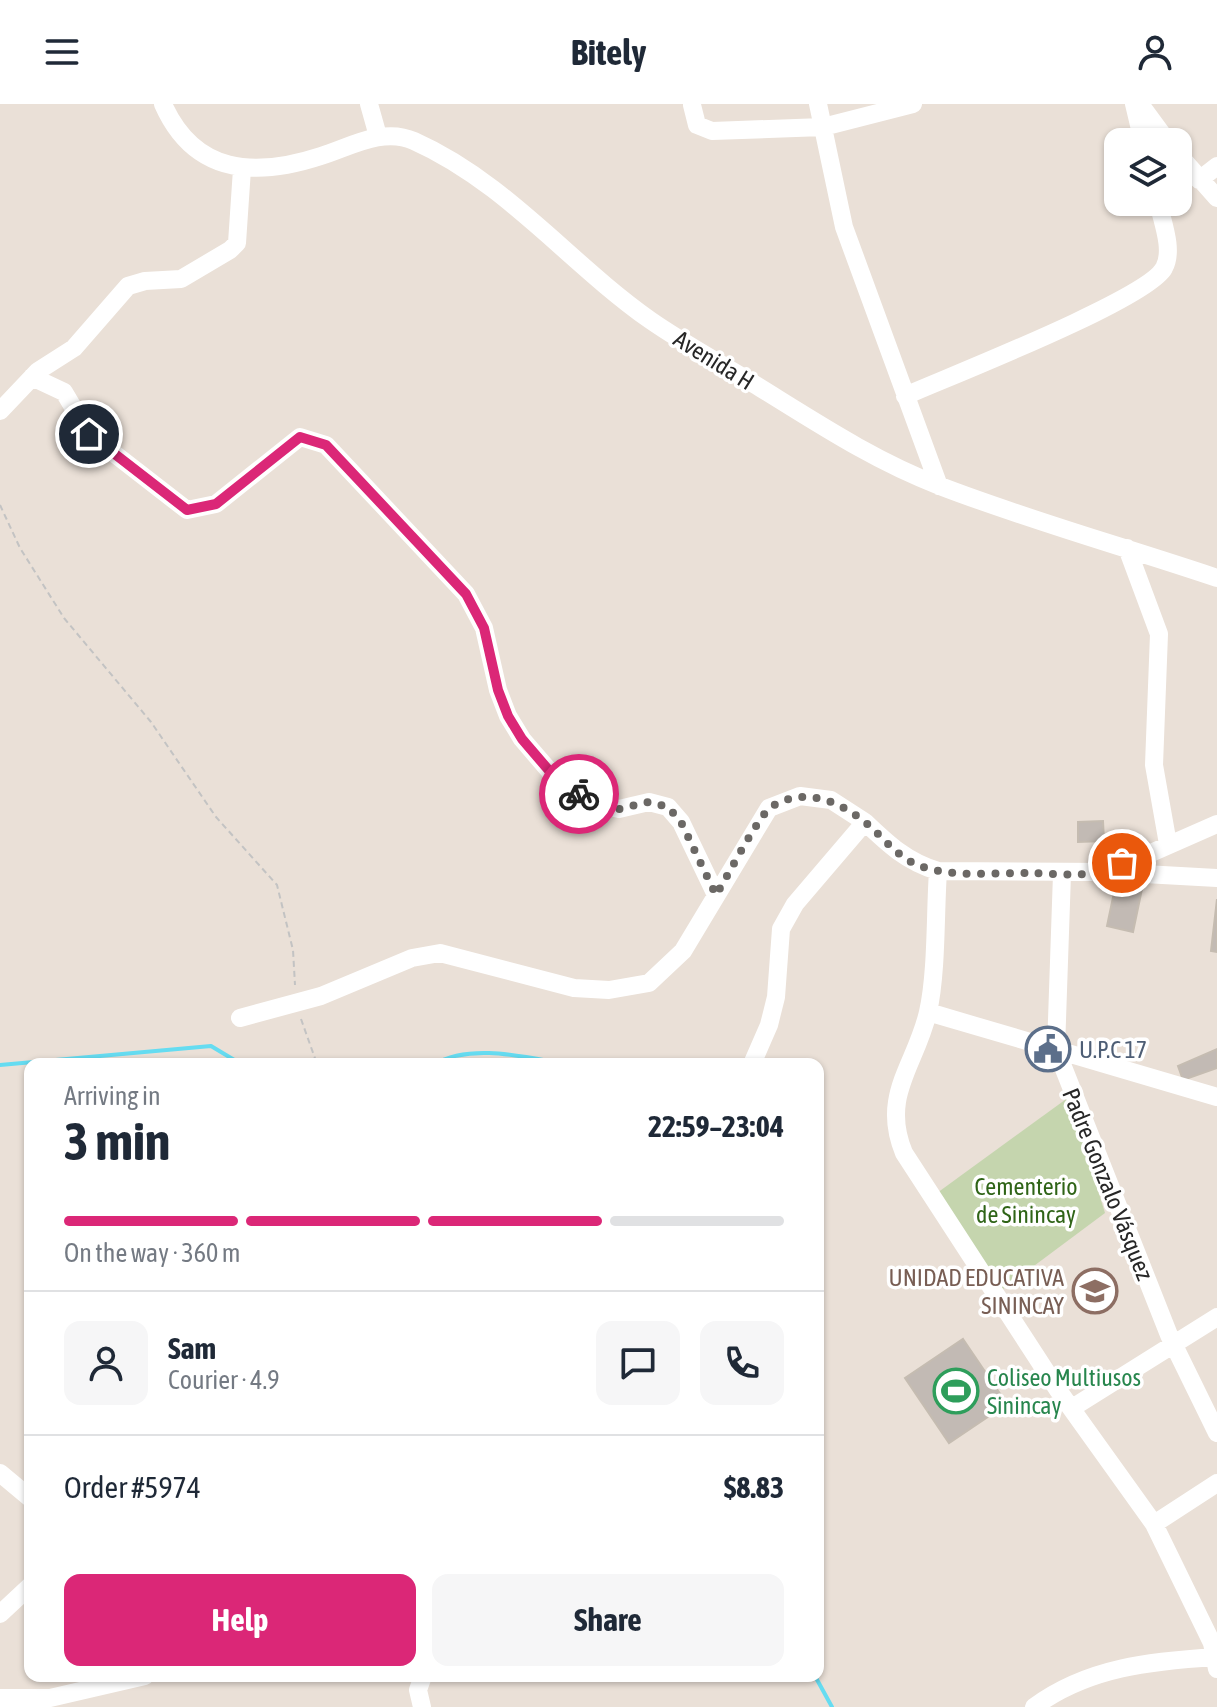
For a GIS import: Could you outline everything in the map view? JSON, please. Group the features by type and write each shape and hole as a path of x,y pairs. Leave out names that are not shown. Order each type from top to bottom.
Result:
{"street":[{"path":"0,411 32,377 74,348 128,286 145,281 181,279 237,243 242,169 213,161 186,143 163,104"},
{"path":"369,104 378,136"},
{"path":"818,104 844,227 939,486"},
{"path":"692,105 697,125 712,131 823,127 913,104"},
{"path":"1134,104 1140,128"},
{"path":"1140,104 1158,128"},
{"name":"Avenida H","path":"242,169 272,168 302,161 378,136 410,139 460,164 649,319 871,454 939,486 1217,578"},
{"path":"1199,180 1217,166"},
{"path":"1192,171 1217,198"},
{"path":"905,396 1041,338 1147,286 1165,267 1167,240 1161,216"},
{"path":"32,377 64,392 89,434 187,510 216,504 300,437 326,445 466,594 484,628 498,690 508,716 522,739 552,774 580,795 602,805 619,809 649,802 668,807 681,822 716,895"},
{"path":"1127,548 1159,634 1154,765 1168,844"},
{"path":"240,1018 296,1004 412,958 440,953 574,988 609,990 649,983 683,951 769,808 800,796 831,800 865,822 916,865 938,871 1108,872 1217,878"},
{"path":"755,1058 769,1025 776,997 781,929 795,904 865,822"},
{"path":"1108,872 1217,824"},
{"path":"938,871 928,1012 898,1091 896,1133 904,1153 1072,1408 1154,1524 1217,1661 1161,1661 1111,1670 1067,1686 1034,1707"},
{"name":"Padre Gonzalo Vásquez","path":"1062,874 1056,1049 1114,1202 1175,1345 1217,1433"},
{"path":"928,1012 1217,1097"},
{"path":"1072,1408 1217,1317"},
{"path":"0,1473 24,1493"},
{"path":"1154,1524 1217,1483"},
{"path":"0,1614 24,1592"},
{"path":"0,1698 50,1698 119,1682"},
{"path":"421,1682 418,1690 422,1707"}],"path":[{"path":"0,505 20,548 64,618 151,722 216,817 277,885 293,950 296,1004 315,1058"}],"green space":[{"name":"Cementerio de Sinincay","path":"1069,1097 1105,1213 1003,1289 937,1193"}],"building":[{"path":"1103,821 1104,841 1078,842 1078,822"},
{"path":"1116,883 1142,889 1133,932 1107,926"},
{"path":"1217,899 1217,952 1211,951"},
{"path":"1217,1049 1217,1068 1183,1080 1178,1066"},
{"name":"Coliseo Multiusos Sinincay","path":"963,1339 1007,1404 949,1443 905,1378"}],"waterway":[{"path":"78,1058 211,1046 231,1058"},
{"path":"449,1058 481,1053 532,1058"},
{"path":"0,1065 24,1063"},
{"path":"818,1682 832,1707"}],"way so far":[{"path":"579,794 619,809 649,802 668,807 681,822 716,895 769,808 800,796 831,800 865,822 916,865 938,871 1108,872 1122,863"}],"place":[{"name":"U.P.C 17","path":"1048,1049"},
{"name":"UNIDAD EDUCATIVA SININCAY","path":"1095,1291"},
{"name":"Coliseo Multiusos Sinincay","path":"956,1391"}],"route":[{"path":"89,434 187,510 199,510 216,504 300,437 326,445 466,594 478,611 484,628 498,690 508,716 522,739 552,774 579,794"}]}
